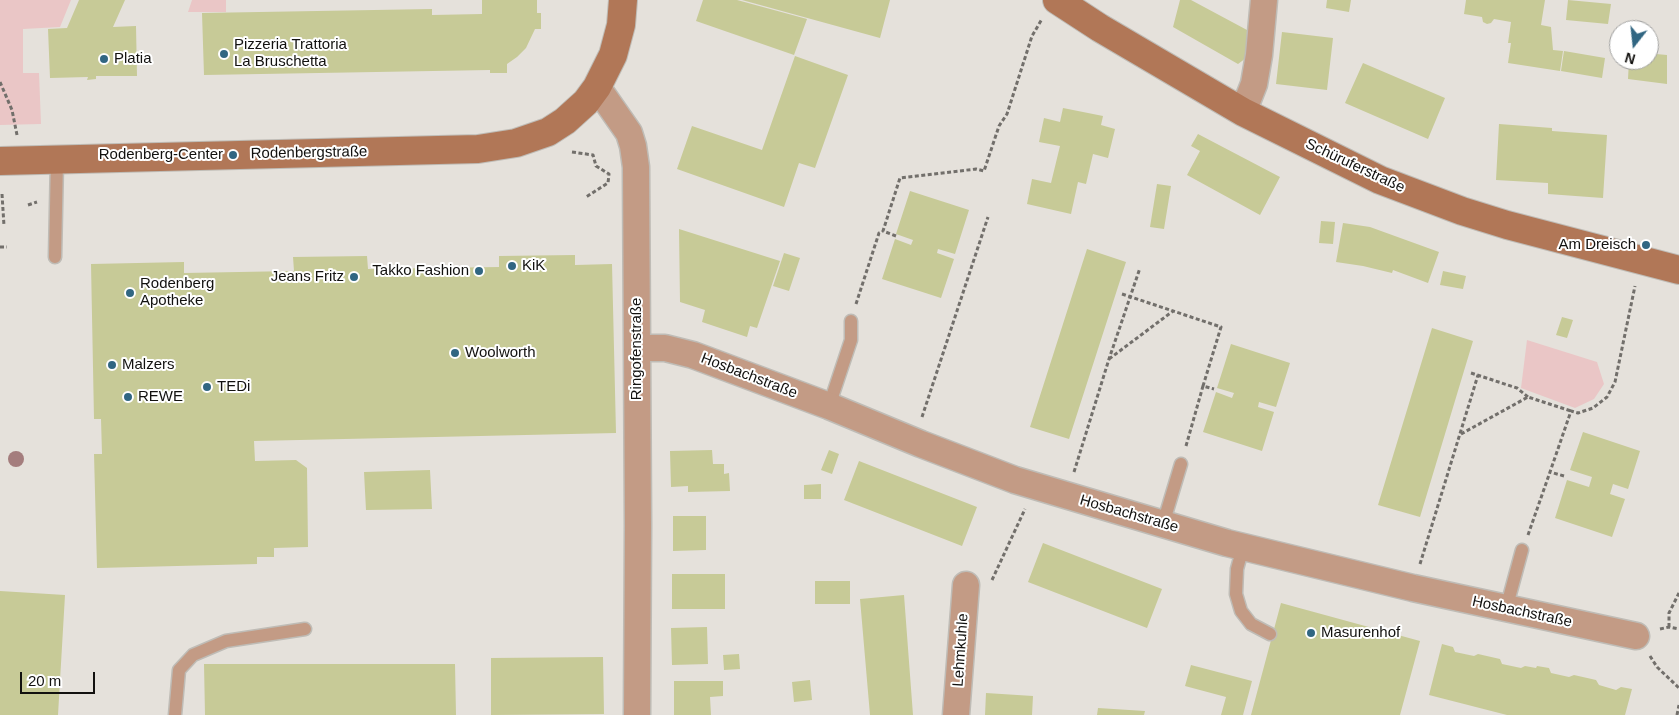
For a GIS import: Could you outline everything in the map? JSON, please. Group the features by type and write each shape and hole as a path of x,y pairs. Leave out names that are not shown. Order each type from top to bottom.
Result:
{"main road":[{"path":"596,87 616,46 622,25 623,0"},
{"name":"Schüruferstraße","path":"1052,7 1100,28 1243,112 1380,180 1462,211 1507,225 1679,270"},
{"name":"Rodenbergstraße","path":"0,161 478,149 516,143 548,132 565,121 586,102 596,87"}],"street":[{"path":"1243,112 1254,84 1259,55 1264,0"},
{"name":"Ringofenstraße","path":"596,87 629,133 634,146 636,167 637,715"},
{"name":"Hosbachstraße","path":"637,348 665,348 693,355 1035,486 1163,524 1243,547 1413,588 1636,636"},
{"name":"Lehmkuhle","path":"956,715 966,585"}],"lane":[{"path":"55,257 57,160"},
{"path":"829,406 852,340 851,320"},
{"path":"1163,524 1181,464"},
{"path":"1243,547 1237,569 1236,594 1241,611 1251,624 1270,634"},
{"path":"1506,608 1522,550"},
{"path":"174,715 179,670 193,655 226,641 305,629"}],"path":[{"path":"851,320 879,233 883,231 900,178 976,169 984,171 999,126 1007,114 1032,36 1052,7"},
{"path":"0,82 12,110 17,136"},
{"path":"572,152 593,155 596,166 609,174 608,183 586,197"},
{"path":"2,194 4,226"},
{"path":"914,441 988,217"},
{"path":"883,231 896,236"},
{"path":"0,247 7,247"},
{"path":"1067,496 1109,359 1140,268"},
{"path":"1471,373 1517,388 1528,397 1571,411 1578,412 1593,408 1607,397 1615,382 1635,286"},
{"path":"1122,294 1221,327 1181,464"},
{"path":"1109,359 1173,311"},
{"path":"1413,588 1478,375"},
{"path":"1203,386 1214,389"},
{"path":"1460,434 1528,397"},
{"path":"1522,550 1571,411"},
{"path":"1550,472 1564,476"},
{"path":"966,585 982,587 993,580 1035,486"},
{"path":"1669,626 1669,613 1679,593"},
{"path":"1636,636 1657,667 1679,688"},
{"path":"1677,715 1679,705"}],"shaded area":[{"path":"0,0 71,0 60,27 23,29 23,73 39,73 41,124 0,125"},
{"path":"192,0 226,0 226,12 188,12"},
{"path":"1527,340 1597,362 1604,384 1594,399 1575,408 1521,388"}],"building":[{"path":"79,0 125,0 113,27 136,26 137,76 96,76 96,79 87,80 88,77 50,78 48,29 67,28"},
{"path":"482,0 537,0 537,13 541,13 541,29 535,29 526,48 507,64 507,73 490,73 490,70 204,75 202,13 432,9 432,15 482,14"},
{"path":"703,0 737,0 807,19 794,55 696,21"},
{"path":"742,0 890,0 880,38"},
{"path":"1180,0 1191,0 1247,30 1246,58 1238,64 1173,27"},
{"path":"1327,0 1351,0 1349,12 1326,8"},
{"path":"1466,0 1545,0 1541,25 1551,27 1553,50 1563,51 1560,71 1508,63 1511,43 1508,43 1511,22 1494,19 1491,23 1487,24 1483,22 1482,17 1464,14"},
{"path":"1568,0 1611,4 1608,24 1566,20"},
{"path":"1282,32 1333,38 1327,90 1276,84"},
{"path":"1564,51 1605,58 1602,78 1561,71"},
{"path":"1659,54 1667,55 1667,84 1628,79 1628,70 1659,70"},
{"path":"795,56 848,75 815,168 799,163 784,207 677,169 692,126 762,150"},
{"path":"1363,63 1445,98 1428,139 1345,103"},
{"path":"1063,108 1103,116 1101,125 1115,129 1108,158 1093,154 1086,184 1078,182 1071,214 1027,204 1032,179 1051,183 1060,146 1039,142 1044,118 1060,122"},
{"path":"1499,124 1552,128 1552,131 1607,135 1603,198 1548,194 1548,183 1496,180"},
{"path":"1198,134 1280,177 1260,215 1187,175 1200,151 1191,146"},
{"path":"1157,184 1171,186 1164,229 1150,227"},
{"path":"910,191 969,210 955,254 938,249 937,253 954,259 941,298 882,279 895,239 911,245 913,240 896,234"},
{"path":"1321,221 1335,222 1333,244 1319,243"},
{"path":"1343,223 1370,227 1439,252 1428,283 1393,270 1392,273 1336,262"},
{"path":"679,229 780,261 757,328 750,326 747,337 702,322 705,310 680,302"},
{"path":"1087,249 1126,262 1069,439 1030,427"},
{"path":"784,253 800,258 789,291 773,286"},
{"path":"575,255 575,265 612,264 616,433 254,441 255,461 296,460 307,468 308,547 274,548 274,557 257,557 257,564 97,568 94,454 102,454 101,419 94,419 91,264 184,262 184,273 294,271 293,257 367,256 368,269 499,267 499,256"},
{"path":"1443,271 1466,276 1463,289 1440,285"},
{"path":"1562,317 1573,320 1567,338 1556,335"},
{"path":"1432,328 1473,341 1420,517 1378,505"},
{"path":"1231,344 1290,363 1276,407 1259,402 1258,407 1274,412 1262,451 1203,432 1216,392 1232,398 1234,393 1217,388"},
{"path":"1583,432 1640,451 1628,489 1613,484 1610,494 1625,499 1612,537 1555,518 1567,480 1589,487 1592,477 1570,470"},
{"path":"712,450 713,464 724,464 724,474 729,473 730,491 688,492 688,486 671,487 670,451"},
{"path":"829,450 839,454 832,474 821,470"},
{"path":"859,461 977,507 962,546 844,500"},
{"path":"430,470 432,509 366,510 364,472"},
{"path":"821,484 821,499 804,499 804,485"},
{"path":"673,516 706,516 706,550 673,551"},
{"path":"1043,543 1162,589 1147,628 1028,582"},
{"path":"672,574 725,574 725,609 672,609"},
{"path":"815,581 850,581 850,604 815,604"},
{"path":"0,591 65,595 58,715 0,715"},
{"path":"904,595 913,715 870,715 860,599"},
{"path":"1281,603 1420,641 1400,715 1251,715"},
{"path":"707,627 708,664 672,665 671,628"},
{"path":"1442,644 1453,647 1455,652 1474,656 1478,654 1500,659 1502,664 1521,668 1525,666 1536,668 1537,666 1549,668 1551,673 1569,677 1574,675 1596,680 1599,685 1616,690 1621,687 1632,689 1625,715 1507,715 1429,695"},
{"path":"739,654 740,669 724,670 723,655"},
{"path":"603,657 604,714 491,715 491,658"},
{"path":"204,664 455,664 456,715 205,715"},
{"path":"1191,665 1252,681 1243,715 1221,715 1226,697 1185,686"},
{"path":"810,680 812,700 794,702 792,682"},
{"path":"674,681 723,681 723,696 710,697 711,715 674,715"},
{"path":"986,693 1033,696 1032,715 985,715"},
{"path":"1098,708 1145,711 1144,715 1097,715"}],"place":[{"name":"Pizzeria Trattoria La Bruschetta","path":"224,54"},
{"name":"Platia","path":"104,59"},
{"name":"Rodenberg-Center","path":"233,155"},
{"name":"Am Dreisch","path":"1646,245"},
{"name":"KiK","path":"512,266"},
{"name":"Takko Fashion","path":"479,271"},
{"name":"Jeans Fritz","path":"354,277"},
{"name":"Rodenberg Apotheke","path":"130,293"},
{"name":"Woolworth","path":"455,353"},
{"name":"Malzers","path":"112,365"},
{"name":"TEDi","path":"207,387"},
{"name":"REWE","path":"128,397"},
{"name":"Masurenhof","path":"1311,633"}]}
